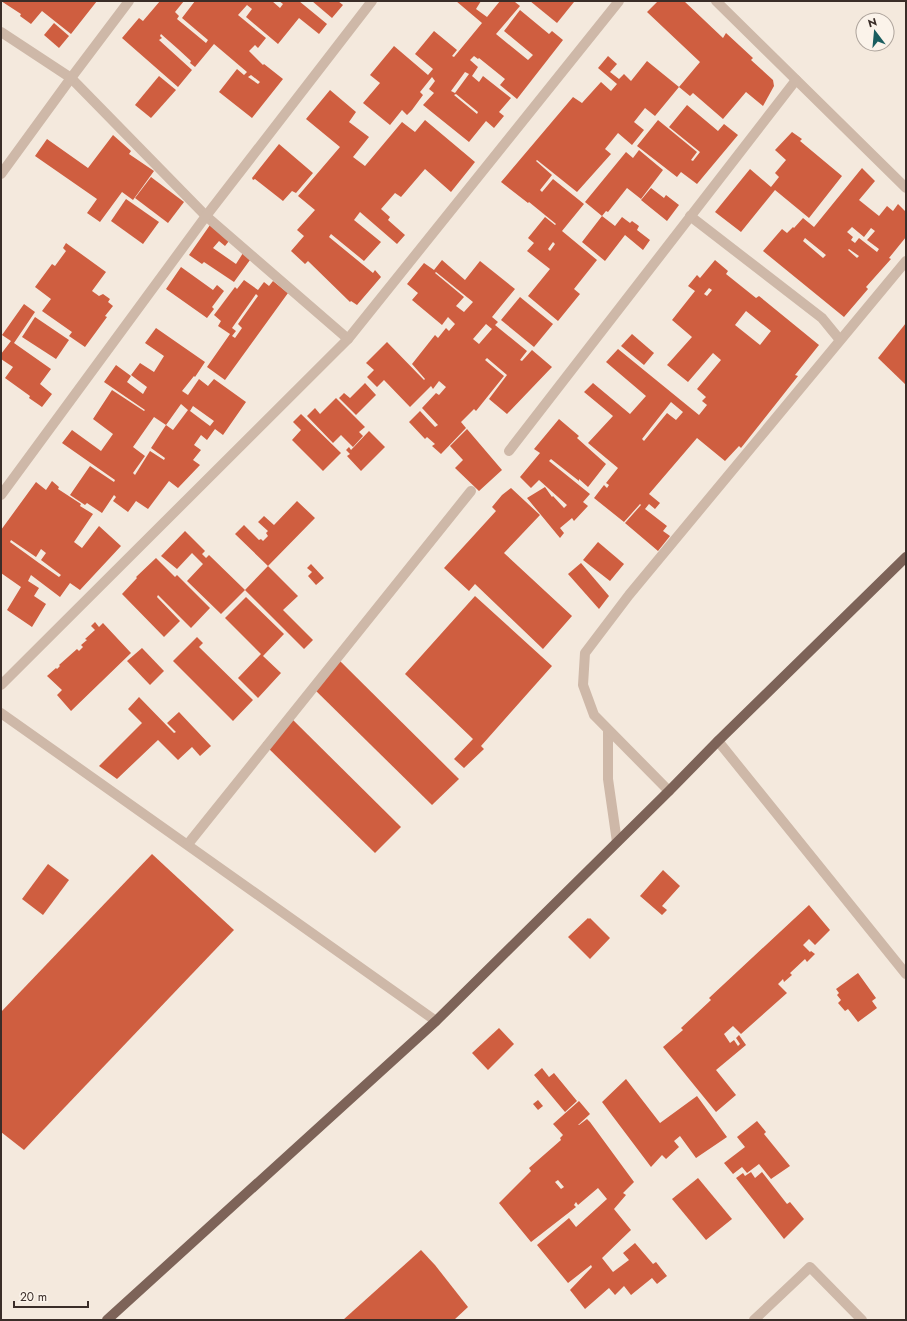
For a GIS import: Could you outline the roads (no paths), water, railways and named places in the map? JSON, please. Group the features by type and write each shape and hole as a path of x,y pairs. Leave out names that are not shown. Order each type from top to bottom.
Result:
{"main road":[{"path":"107,1320 436,1021 718,741 906,558"}],"street":[{"path":"1,174 129,1"},
{"path":"1,496 206,216 372,1"},
{"path":"1,685 348,339 619,1"},
{"path":"716,1 906,188"},
{"path":"1,32 71,78 206,216 348,339"},
{"path":"509,451 796,80"},
{"path":"690,216 822,318 840,340"},
{"path":"669,791 594,715 583,685 586,653 629,595 906,261"},
{"path":"188,844 471,491"},
{"path":"1,713 436,1021"},
{"path":"608,730 608,779 617,842"},
{"path":"718,741 906,974"},
{"path":"754,1320 810,1267 862,1320"}]}
